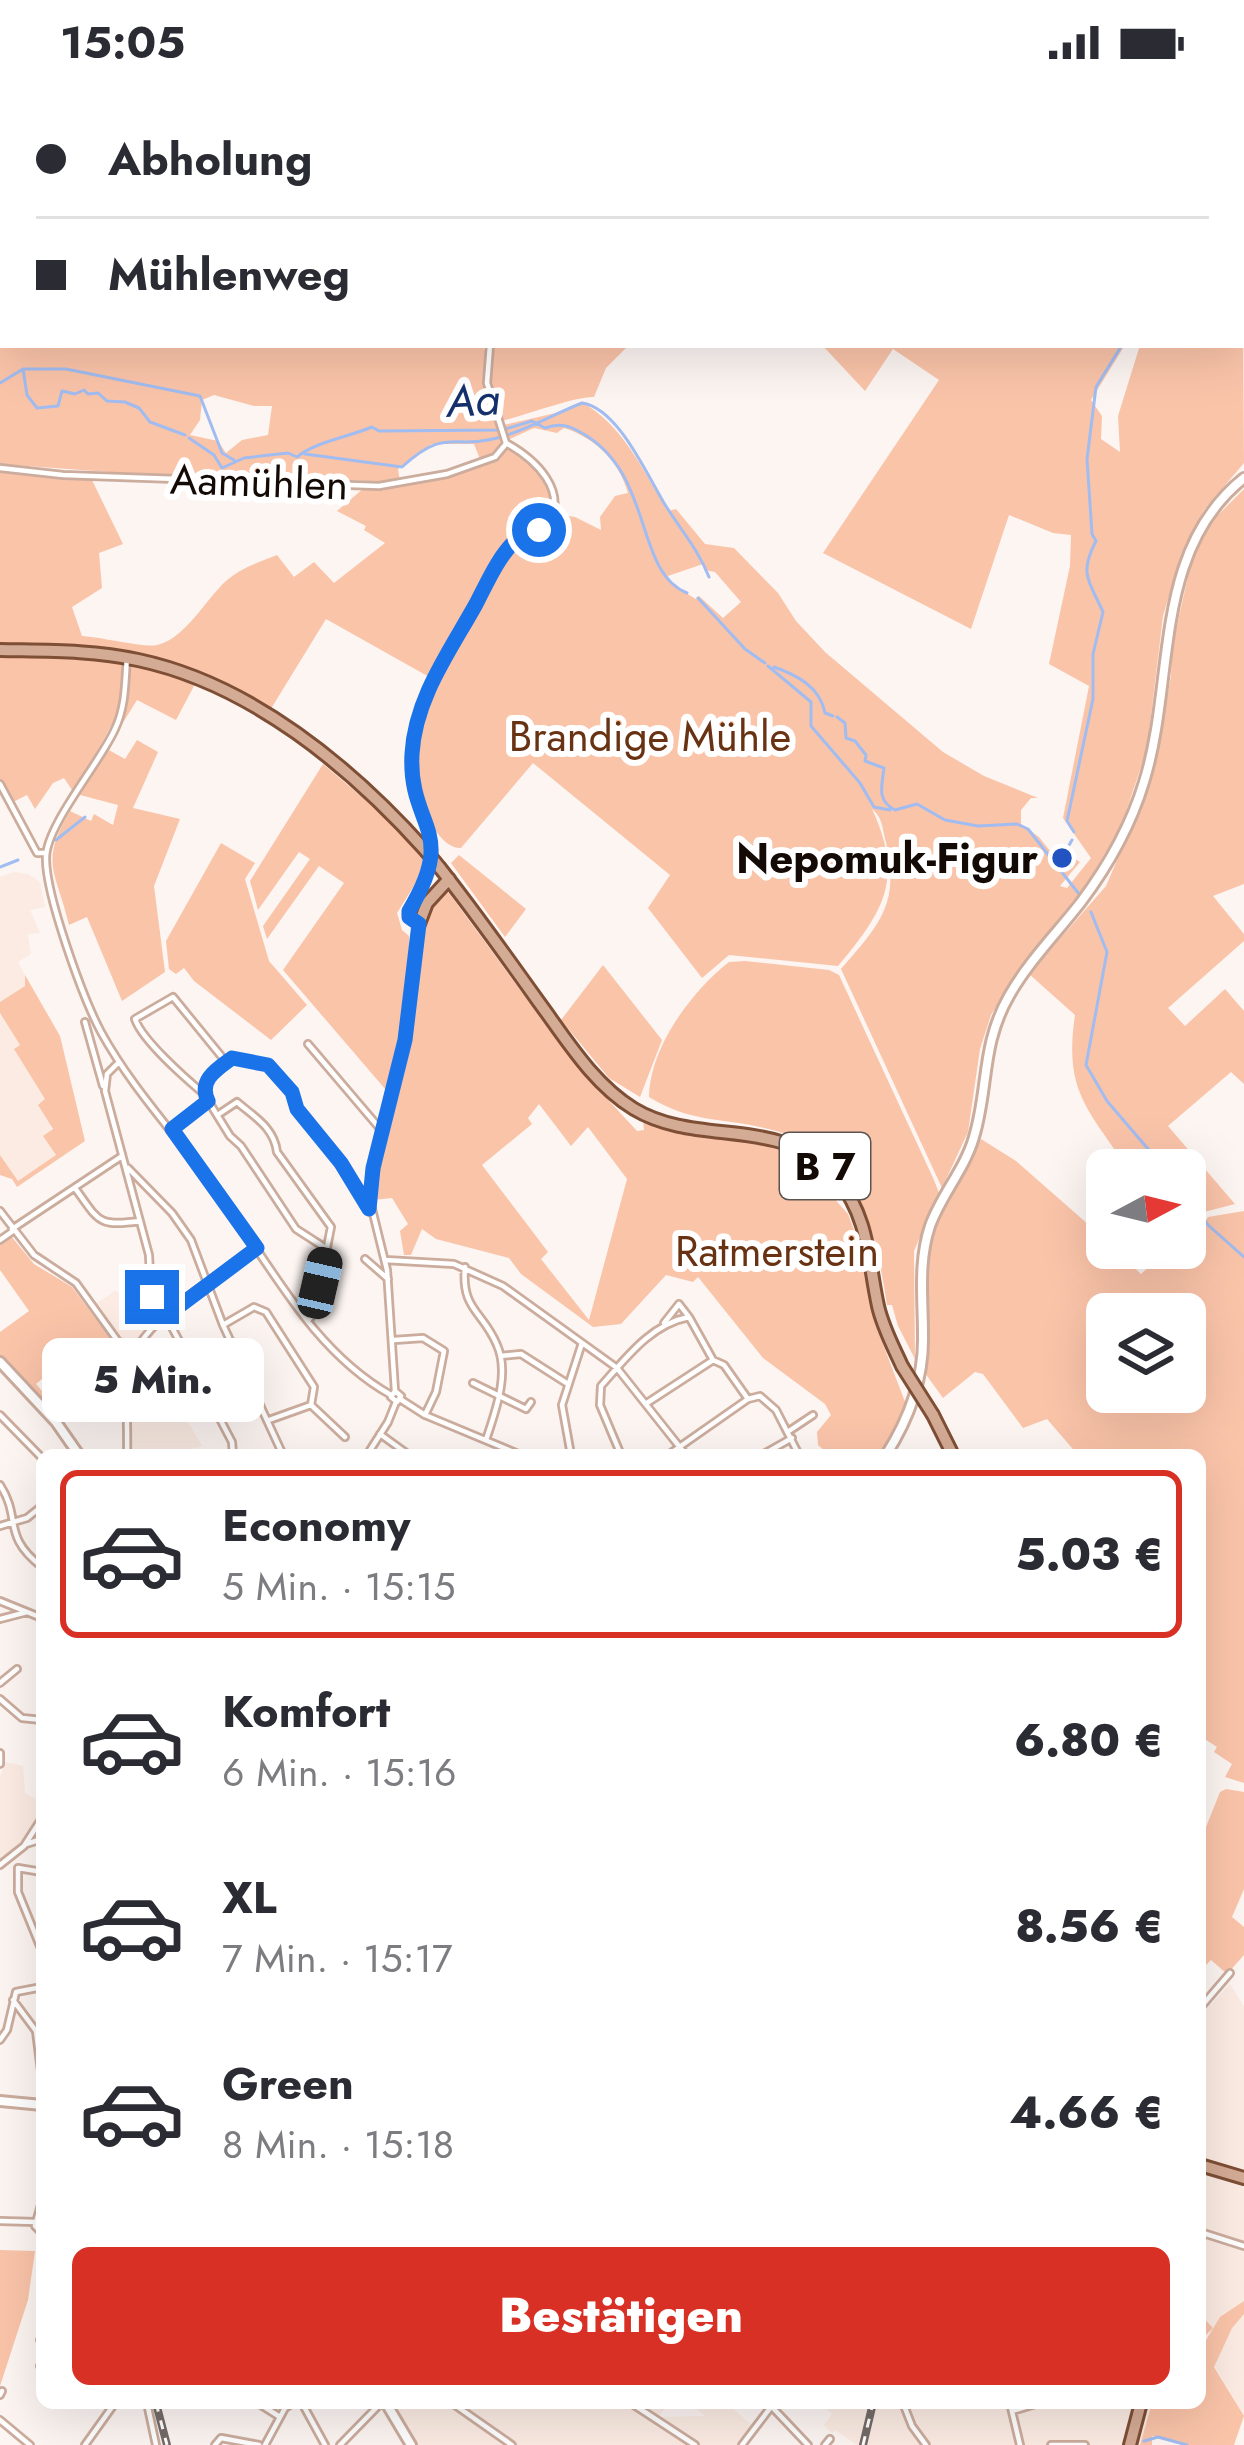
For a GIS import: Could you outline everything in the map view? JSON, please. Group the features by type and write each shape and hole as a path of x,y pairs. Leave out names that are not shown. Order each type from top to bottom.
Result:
{"main road":[{"name":"B 7","path":"0,650 127,657 163,666 243,701 322,753 426,851 583,1062 638,1111 678,1127 775,1138 824,1165 860,1213 879,1308 902,1366 949,1449"},
{"path":"419,924 429,899 448,880"},
{"path":"1206,2167 1244,2178"},
{"path":"1130,2445 1139,2409"}],"street":[{"path":"369,1209 373,1168 405,1040 419,924 409,917 409,911 429,874 433,850 412,764 421,707 504,554 520,537 547,526 554,513 544,472 503,435 487,383 490,348"},
{"name":"Aamühlen","path":"0,468 63,475 379,486 424,481 495,457 503,435"},
{"path":"889,1449 920,1376 924,1251 931,1223 975,1134 986,1051 997,1018 1027,968 1094,885 1127,825 1143,788 1157,732 1171,615 1183,565 1217,503 1244,478"},
{"path":"127,657 124,704 115,732 46,853 79,982 119,1061 308,1321 357,1372 395,1397 425,1415 507,1449"},
{"path":"0,784 37,853 46,853"},
{"path":"226,1062 172,997 136,1018 135,1024 171,1067 206,1098 296,1229 327,1249"},
{"path":"85,1022 150,1259 150,1291 233,1449"},
{"path":"308,1044 384,1133"},
{"path":"172,1129 206,1098 208,1076 236,1057 268,1065 341,1163 369,1209 388,1280 395,1397 371,1449"},
{"path":"106,1091 106,1074 119,1061"},
{"path":"217,1115 236,1102 254,1112 332,1227 320,1304 308,1321"},
{"path":"122,1158 188,1235 223,1325 281,1449"},
{"path":"0,1240 122,1158"},
{"path":"130,1185 136,1179"},
{"path":"76,1188 100,1221 112,1225 140,1221"},
{"path":"0,1211 36,1256 74,1280 132,1360"},
{"path":"127,1449 132,1360 141,1340 257,1248"},
{"path":"365,1259 388,1280"},
{"path":"385,1260 431,1260 465,1267 503,1286 617,1368 681,1449"},
{"path":"465,1267 465,1296 501,1356 498,1397 486,1440"},
{"path":"619,1449 598,1397 601,1387 679,1304 713,1360 724,1365 748,1400"},
{"path":"223,1325 254,1307 266,1312 314,1387 311,1405"},
{"path":"664,1324 689,1317"},
{"path":"393,1340 423,1338 443,1351 436,1391 425,1415"},
{"path":"570,1449 561,1417 582,1343"},
{"path":"501,1356 521,1354 568,1384"},
{"path":"646,1405 713,1360"},
{"path":"0,1362 76,1449"},
{"path":"473,1382 526,1409 532,1402"},
{"path":"675,1449 760,1396 766,1398 796,1449"},
{"path":"269,1420 311,1405"},
{"path":"311,1405 345,1437"},
{"path":"0,1414 36,1452"},
{"path":"770,1449 814,1415"},
{"path":"380,1434 401,1449"},
{"path":"0,1485 21,1549 36,1562"},
{"path":"0,1526 36,1509"},
{"path":"0,1601 36,1616"},
{"path":"0,1619 27,1612"},
{"path":"2,1678 17,1669"},
{"path":"0,1699 21,1718 36,1719"},
{"path":"0,1753 0,1764"},
{"path":"26,1844 36,1828"},
{"path":"0,1865 36,1840"},
{"path":"10,1857 18,1868 18,1892 36,1936"},
{"path":"18,1868 36,1872"},
{"path":"1206,2001 1230,1973"},
{"path":"0,2040 13,2000 20,1990 36,1988"},
{"path":"13,2000 36,2031"},
{"path":"0,2102 36,2105"},
{"path":"0,2221 36,2228"},
{"path":"1206,2234 1244,2246"},
{"path":"86,2445 111,2409"},
{"path":"148,2409 156,2445"},
{"path":"267,2409 280,2417"},
{"path":"215,2445 220,2438 262,2445 287,2409"},
{"path":"305,2409 326,2445"},
{"path":"340,2445 377,2409"},
{"path":"387,2409 411,2445"},
{"path":"461,2409 512,2445"},
{"path":"640,2409 695,2445"},
{"path":"742,2445 770,2409"},
{"path":"776,2409 808,2445"},
{"path":"905,2409 926,2445"},
{"path":"1011,2409 1020,2445"},
{"path":"0,2420 30,2445"},
{"path":"1051,2445 1085,2445"}],"shaded area":[{"path":"14,872 40,882 45,907 30,910 40,933 28,934 31,954 18,962 25,986 0,1002 0,877"},
{"path":"0,1013 46,1100 56,1156 18,1181 0,1155"},
{"path":"116,1290 124,1302 145,1305 142,1335 130,1350 97,1303"},
{"path":"133,1370 159,1371 202,1446 130,1449"},
{"path":"5,1762 23,1766 25,1793 36,1799 36,1821 27,1837 0,1859 0,1777"},
{"path":"1230,1984 1244,2006 1244,2416 1206,2351 1206,2337 1213,2328 1206,2320 1206,2010"},
{"path":"394,2409 664,2409 658,2417 705,2416 697,2409 733,2409 753,2426 772,2409 745,2445 415,2445"},
{"path":"827,2409 1150,2409 1140,2445 857,2445 824,2425 832,2414"}],"green space":[{"path":"0,348 485,350 486,392 504,443 480,459 474,444 432,444 398,469 400,482 0,464","holes":["214,395 272,406 268,435 242,440 226,453 218,441 190,435 200,420 202,400"]},
{"path":"491,348 626,348 606,368 594,397 501,421 489,372"},
{"name":"Brandige Mühle","path":"825,348 1123,348 1091,400 1102,416 1101,439 1120,452 1118,416 1139,348 1243,348 1244,463 1204,510 1182,552 1163,616 1147,749 1122,824 1089,881 1023,964 991,1015 980,1049 968,1132 942,1188 841,969 876,925 888,898 890,863 880,820 872,809 887,855 885,892 868,928 838,966 729,955 702,978 648,908 670,875 533,763 461,848 449,845 435,830 416,777 417,734 449,650 479,594 508,553 556,514 601,530 600,517 615,496 628,493 612,461 586,438 564,428 557,433 534,428 510,439 504,425 581,402 620,436 668,511 676,509 705,544 734,548 825,652 943,752 984,776 1038,798 1031,798 1021,810 1021,824 1058,861 1063,852 1080,862 1060,886 1067,888 1091,858 1063,818 1089,686 1049,664 1070,566 1071,535 1053,533 1009,515 971,629 823,553 939,380 893,349 865,391","holes":["703,564 705,570 715,572 741,602 723,618 699,596 696,599 672,585 668,576"]},
{"path":"509,446 542,475 549,495 549,517 520,531 505,546 481,581 431,678 326,619 269,712 212,680 194,686 176,720 137,700 119,729 113,722 77,789 72,790 64,778 53,783 35,809 27,795 13,802 0,781 0,472 92,480 123,544 99,553 102,588 72,607 82,636 151,646 177,635 232,576 277,555 294,577 314,562 334,583 385,543 364,530 366,526 337,511 364,488 435,480 499,458"},
{"path":"1244,489 1244,884 1213,896 1244,934 1244,941 1168,1008 1185,1026 1225,989 1244,1011 1244,1084 1231,1072 1168,1126 1188,1149 1114,1149 1089,1112 1076,1080 1075,1015 1029,974 1106,886 1144,797 1158,749 1172,648 1193,554 1216,517"},
{"path":"137,740 158,752 133,808 180,819 154,886 165,972 122,1001 87,917 69,925 53,856 70,811 91,821 94,814 113,825 118,805 80,795 107,749 125,759"},
{"path":"323,764 382,814 424,859 397,913 409,936 408,975 401,1033 386,1090 283,970 344,883 319,866 267,939 263,926 310,859 299,852 258,910 250,881"},
{"path":"221,843 255,863 245,879 269,961 307,1005 271,1040 194,981 184,968 176,974 169,969 166,941"},
{"path":"459,855 526,909 505,937 451,863"},
{"name":"Ratmerstein","path":"442,892 449,893 574,1063 637,1131 644,1130 643,1120 800,1155 848,1214 859,1243 876,1326 907,1407 882,1449 822,1449 818,1445 817,1432 831,1415 825,1404 763,1358 698,1277 693,1282 666,1275 621,1324 593,1327 521,1274 509,1258 436,1239 422,1229 411,1255 404,1255 400,1231 408,1224 392,1198 373,1200 409,1049 426,923","holes":["539,1104 571,1146 588,1127 627,1179 589,1320 541,1259 548,1252 482,1165 532,1124 528,1118"]},
{"path":"729,962 839,975 934,1180 939,1193 914,1251 915,1359 892,1305 887,1305 867,1218 841,1171 796,1138 692,1115 649,1097 657,1059 687,1005"},
{"path":"603,965 662,1040 640,1097 609,1078 561,1020"},
{"path":"25,975 60,1036 85,1141 17,1187 12,1179 0,1175 0,1155 18,1181 56,1155 43,1136 53,1129 38,1105 45,1099 14,1049 20,1045 0,1013 0,1002 25,986"},
{"path":"981,1139 1016,1161 1086,1222 1086,1269 1136,1269 1141,1274 1147,1269 1206,1269 1206,1220 1244,1211 1244,1783 1225,1777 1232,1764 1206,1740 1206,1449 1073,1449 1047,1419 1023,1428 983,1374 975,1372 943,1398 925,1373 926,1274 935,1228"},
{"path":"1206,1170 1235,1204 1206,1211"},
{"path":"11,1236 34,1264 72,1287 127,1361 125,1391 96,1381 51,1341 71,1370 63,1388 49,1373 36,1384 67,1420 63,1422 0,1356 0,1332 29,1311 0,1270 0,1243"},
{"path":"1220,1792 1244,1792 1244,1889 1232,1917 1244,1927 1244,1955 1227,1974 1211,1960 1206,1965 1206,1827"},
{"path":"0,2250 35,2251 28,2300 0,2386"},
{"path":"1244,2301 1244,2314 1214,2367 1244,2416 1234,2445 1188,2445 1152,2436 1152,2445 1140,2445 1150,2409 1206,2409 1206,2340 1220,2317"}],"waterway":[{"path":"1074,832 1067,821 1093,699 1093,654 1103,612 1087,570 1096,541 1087,459 1096,387 1120,348"},
{"path":"23,369 66,369 200,396 222,453 234,460"},
{"name":"Aa","path":"0,383 23,369 27,395 37,408 58,406 62,391 84,390 139,408 150,422 185,435"},
{"path":"305,454 402,467 440,443 501,437 582,403 619,429 709,577"},
{"name":"Aa","path":"189,438 214,455 222,468 244,458 288,453 297,457 372,427 379,431 502,430 532,421 545,428 567,426 604,450 621,471 658,564 687,593"},
{"name":"Aa","path":"698,598 745,649 765,663"},
{"path":"768,666 811,702 811,726 860,783 874,807 890,810"},
{"name":"Aa","path":"774,667 806,683 825,713 833,716"},
{"name":"Aa","path":"837,717 845,723 846,738 866,755 865,761 884,768 882,792 889,806 895,810 917,804 945,820 978,826 1017,824 1028,829 1079,894"},
{"path":"56,840 85,817"},
{"path":"1063,871 1064,854 1072,840"},
{"path":"0,867 18,860"},
{"name":"Aa","path":"1091,912 1107,952 1086,1065 1107,1101 1148,1149"},
{"name":"Aa","path":"1206,1222 1244,1257"},
{"path":"1144,2441 1158,2437 1187,2445"}],"railway":[{"path":"158,2409 167,2445"},
{"path":"863,2445 872,2409"}],"place":[{"name":"Nepomuk-Figur","path":"1062,858"}],"route":[{"path":"152,1297 166,1316 257,1248 172,1129 208,1101 204,1092 208,1076 232,1058 268,1065 292,1092 297,1109 341,1163 369,1209 373,1168 408,1022 419,924 409,917 409,911 429,874 433,850 414,777 415,729 434,679 501,560 520,537 539,530"}]}
